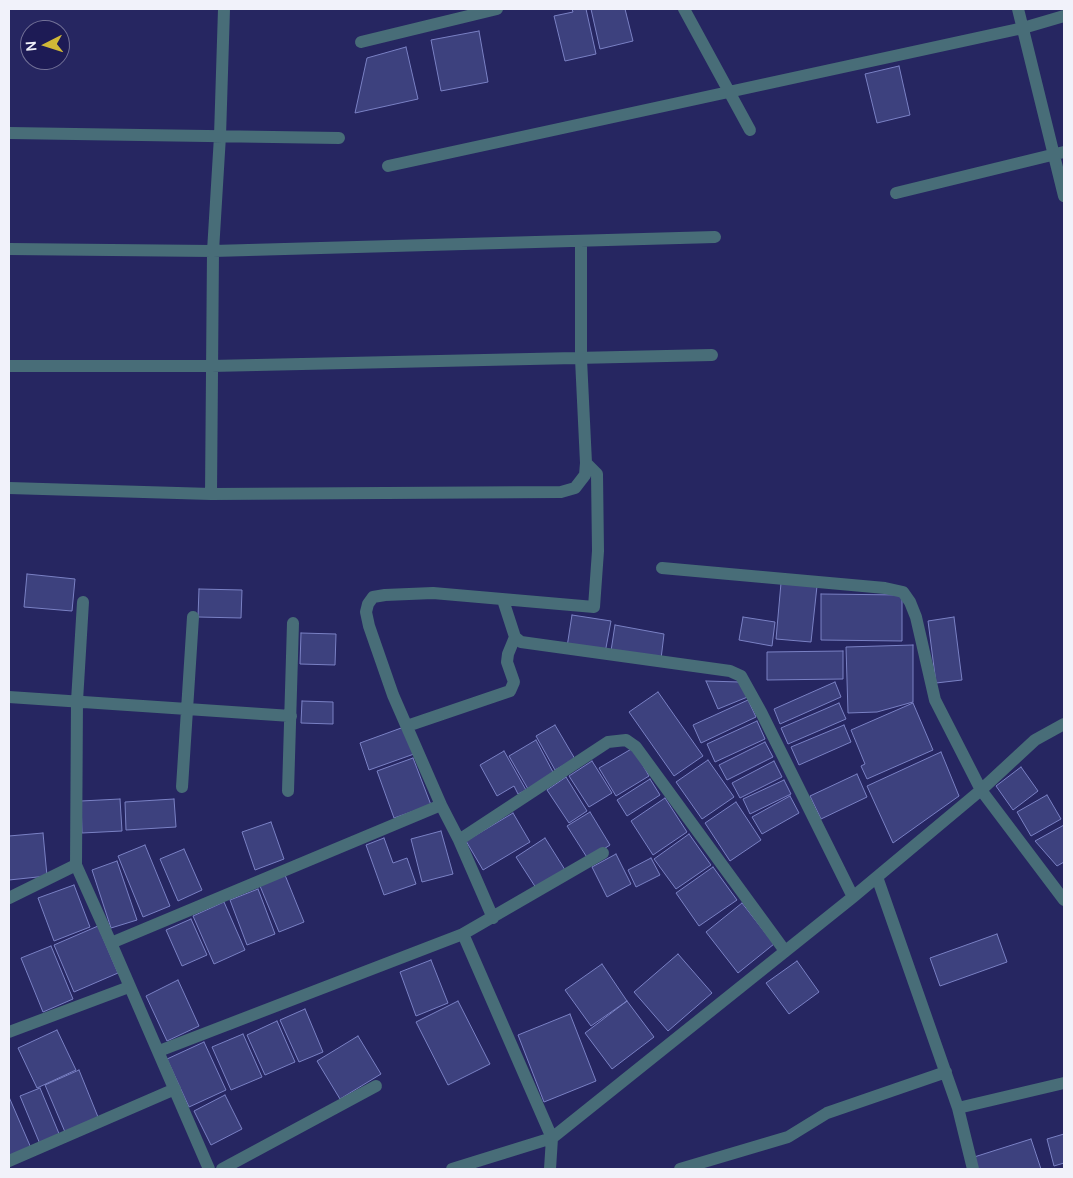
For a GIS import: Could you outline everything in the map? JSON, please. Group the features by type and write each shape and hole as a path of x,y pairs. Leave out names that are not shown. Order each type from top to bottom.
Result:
{"street":[{"path":"211,494 213,250 220,136 224,9"},
{"path":"361,42 497,9"},
{"path":"684,9 750,130"},
{"path":"1018,9 1059,154 1064,196"},
{"path":"388,166 1023,28 1064,16"},
{"path":"9,133 338,138"},
{"path":"896,193 1059,154"},
{"path":"9,249 213,250 715,237"},
{"path":"9,488 211,494 561,492 575,488 585,475 586,463 581,359 581,241"},
{"path":"9,366 211,366 712,355"},
{"path":"493,918 393,695 366,612 368,604 373,597 432,593 594,607 598,551 597,474 586,463"},
{"path":"662,568 885,588 903,592 910,602 916,617 935,700 981,790 1064,900"},
{"path":"406,726 510,691 514,682 507,662 515,637 503,600"},
{"path":"83,602 77,701 76,866 159,1051 209,1169"},
{"path":"182,787 193,617"},
{"path":"288,791 293,623"},
{"path":"515,637 529,644 730,671 741,676 762,712 853,897"},
{"path":"9,697 290,716"},
{"path":"452,1169 552,1138 853,897 981,790 1035,740 1064,724"},
{"path":"459,840 608,742 626,740 636,747 785,951"},
{"path":"111,943 441,805"},
{"path":"159,1051 464,934 603,853"},
{"path":"9,898 76,866"},
{"path":"877,877 958,1108 973,1169"},
{"path":"464,934 552,1138 550,1169"},
{"path":"9,1032 129,987"},
{"path":"680,1169 788,1137 827,1112 946,1072"},
{"path":"958,1108 1064,1082"},
{"path":"222,1169 376,1086"},
{"path":"9,1161 175,1089"}],"building":[{"path":"572,9 586,9 596,54 565,61 554,16 573,12"},
{"path":"591,9 625,9 633,41 600,49"},
{"path":"479,31 488,82 441,91 431,40"},
{"path":"406,47 418,99 355,113 367,58"},
{"path":"899,66 910,115 877,123 865,74"},
{"path":"27,574 75,579 72,611 24,607"},
{"path":"781,583 817,586 811,642 776,639"},
{"path":"199,589 242,590 241,618 198,617"},
{"path":"821,594 902,595 902,641 821,640"},
{"path":"572,615 611,621 605,653 567,647"},
{"path":"743,617 775,622 772,646 739,640"},
{"path":"954,617 962,680 936,683 928,621"},
{"path":"615,625 664,634 661,659 611,651"},
{"path":"301,633 336,634 335,665 300,664"},
{"path":"913,645 913,702 877,712 848,713 846,647"},
{"path":"843,651 843,679 767,680 767,652"},
{"path":"706,681 740,682 750,696 718,709"},
{"path":"835,682 841,697 780,724 774,709"},
{"path":"658,692 703,756 674,776 629,712"},
{"path":"748,700 756,717 701,743 693,725"},
{"path":"302,701 333,702 333,724 301,723"},
{"path":"839,703 846,719 788,744 781,728"},
{"path":"913,703 933,750 867,779 861,766 865,764 851,730"},
{"path":"757,721 765,739 715,762 707,744"},
{"path":"555,725 575,759 555,770 536,736"},
{"path":"844,725 851,742 799,765 791,747"},
{"path":"404,727 414,754 369,770 360,743"},
{"path":"536,740 554,774 528,789 509,756"},
{"path":"765,742 773,757 727,780 719,765"},
{"path":"633,748 649,776 616,796 599,768"},
{"path":"504,751 526,790 518,794 514,786 497,796 480,765"},
{"path":"941,752 959,796 893,843 867,786"},
{"path":"413,758 431,805 394,818 377,771"},
{"path":"708,760 734,797 702,819 676,782"},
{"path":"592,761 612,793 589,807 569,776"},
{"path":"774,761 782,777 740,798 732,783"},
{"path":"1021,767 1038,791 1013,810 996,786"},
{"path":"857,774 867,797 821,819 810,796"},
{"path":"566,777 587,811 569,823 547,790"},
{"path":"650,779 660,795 627,816 617,800"},
{"path":"784,780 791,794 750,814 743,799"},
{"path":"1047,795 1061,819 1031,836 1017,812"},
{"path":"790,796 799,813 762,834 752,817"},
{"path":"665,798 687,832 653,855 631,821"},
{"path":"120,799 122,831 82,833 81,801"},
{"path":"174,799 176,827 126,830 125,802"},
{"path":"736,802 761,840 730,861 705,823"},
{"path":"590,812 610,845 588,859 567,826"},
{"path":"513,813 530,842 483,870 466,841"},
{"path":"271,822 284,859 255,870 242,832"},
{"path":"1064,825 1064,862 1057,866 1035,841"},
{"path":"441,831 453,874 422,882 411,839"},
{"path":"43,833 47,876 9,880 9,836"},
{"path":"689,834 711,865 676,889 654,859"},
{"path":"384,838 393,863 407,858 416,884 384,895 366,845"},
{"path":"545,838 567,873 538,891 516,857"},
{"path":"145,845 170,906 143,917 118,856"},
{"path":"184,849 202,890 178,901 160,859"},
{"path":"616,854 631,884 607,897 592,867"},
{"path":"651,858 660,875 636,887 628,870"},
{"path":"117,861 137,920 111,928 92,870"},
{"path":"713,867 737,900 699,926 676,893"},
{"path":"285,875 304,922 279,932 260,886"},
{"path":"74,885 90,927 54,941 38,898"},
{"path":"258,889 275,934 247,945 230,900"},
{"path":"224,902 245,950 214,964 193,916"},
{"path":"742,903 774,944 738,973 706,932"},
{"path":"191,919 207,955 182,966 166,930"},
{"path":"98,926 118,973 74,992 54,945"},
{"path":"997,934 1007,962 940,986 930,958"},
{"path":"51,946 73,999 43,1012 21,958"},
{"path":"678,954 712,993 668,1031 634,992"},
{"path":"431,960 448,1003 416,1016 400,972"},
{"path":"797,961 819,992 789,1014 766,983"},
{"path":"602,964 627,1001 591,1026 565,990"},
{"path":"178,980 199,1026 167,1041 146,996"},
{"path":"458,1001 490,1064 448,1085 416,1022"},
{"path":"627,1001 654,1037 612,1069 585,1033"},
{"path":"305,1009 323,1052 299,1062 280,1020"},
{"path":"570,1014 596,1081 544,1102 518,1035"},
{"path":"277,1021 295,1062 265,1075 247,1035"},
{"path":"57,1030 76,1070 37,1088 18,1048"},
{"path":"243,1034 262,1077 231,1090 212,1047"},
{"path":"358,1036 381,1074 340,1099 317,1061"},
{"path":"204,1042 226,1090 189,1107 167,1059"},
{"path":"79,1070 98,1117 65,1132 45,1085"},
{"path":"40,1088 60,1136 40,1144 20,1096"},
{"path":"225,1095 242,1129 211,1145 194,1111"},
{"path":"9,1097 31,1148 9,1156"},
{"path":"1064,1134 1064,1163 1054,1166 1047,1139"},
{"path":"1031,1139 1041,1169 974,1169 971,1158"}]}
